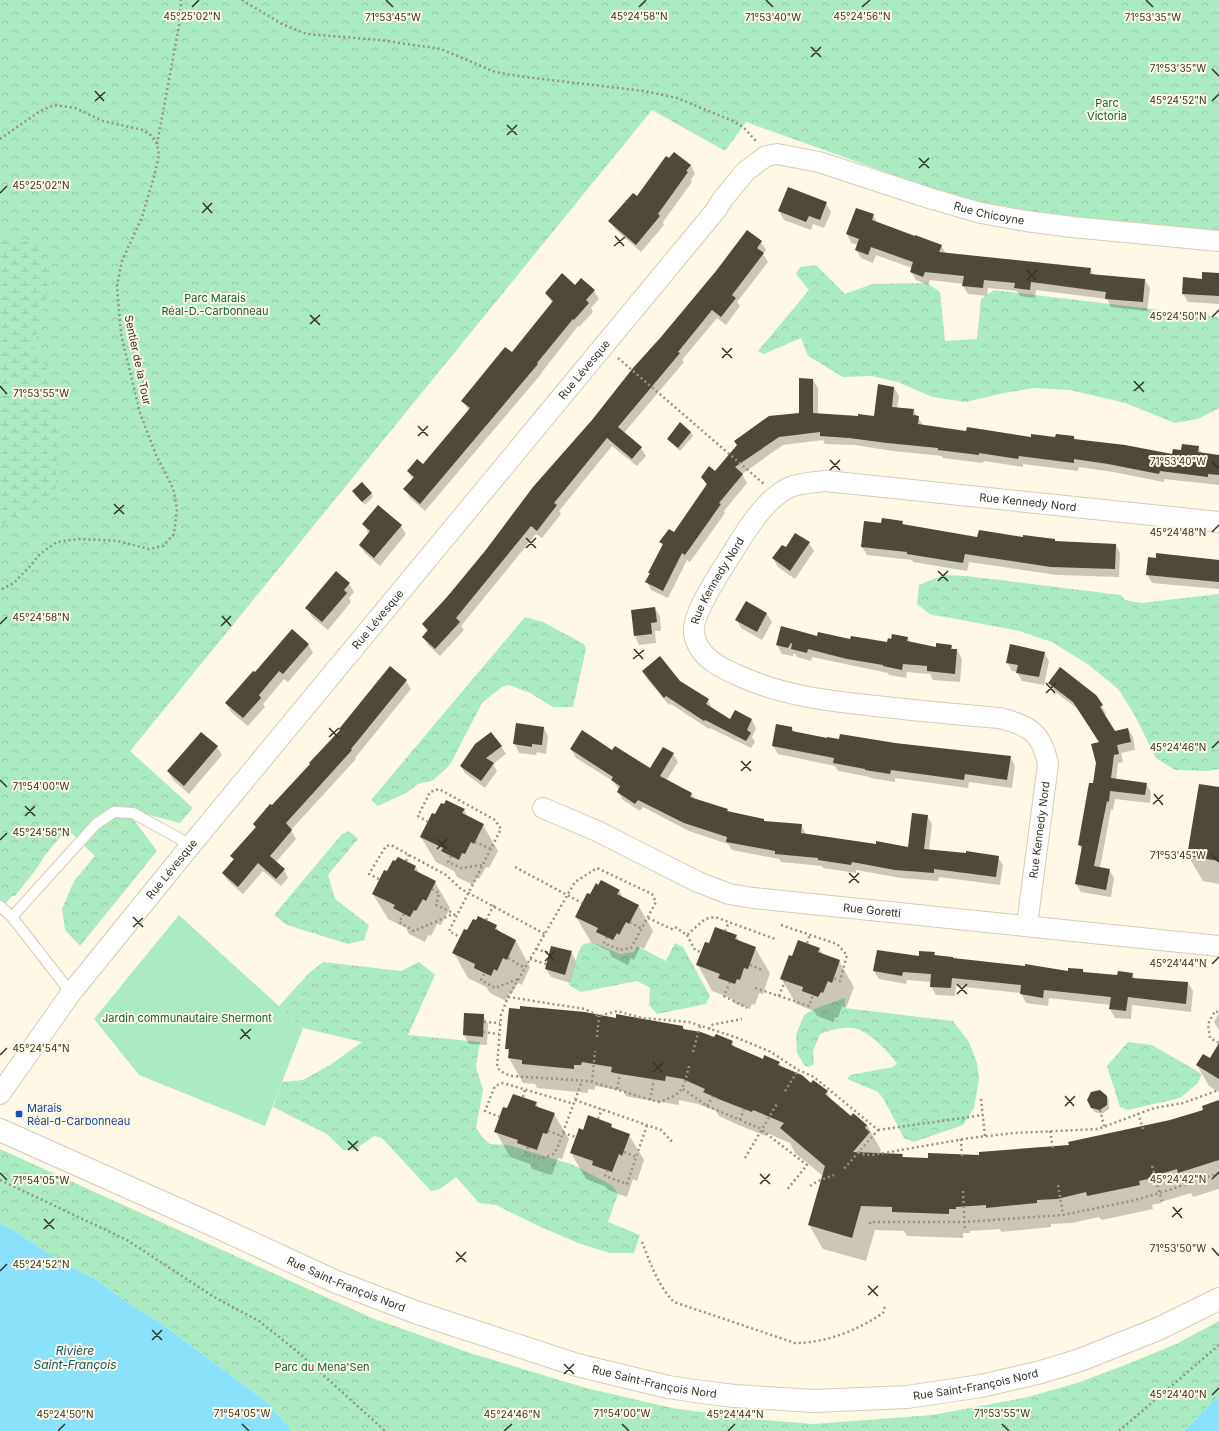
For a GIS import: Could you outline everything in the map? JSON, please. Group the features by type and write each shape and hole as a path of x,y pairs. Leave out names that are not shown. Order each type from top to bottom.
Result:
{"street":[{"name":"Rue Chicoyne","path":"766,156 777,154 819,162 929,198 981,213 1018,220 1072,227 1219,241"},
{"name":"Rue Lévesque","path":"0,1094 71,993 191,845 716,210 722,200 746,171 766,156"},
{"name":"Rue Kennedy Nord","path":"1027,925 1048,764 1045,751 1039,739 1028,727 1016,722 999,718 828,701 767,687 716,665 705,655 697,644 693,632 704,600 741,538 757,517 778,495 792,487 809,483 826,481 1219,522"},
{"name":"Rue Goretti","path":"543,808 597,831 682,875 729,894 768,900 1027,925 1219,946"},
{"name":"Rue Saint-François Nord","path":"0,1130 334,1281 400,1307 578,1365 668,1387 708,1393 768,1399 815,1401 907,1397 981,1386 1028,1375 1080,1360 1158,1329 1219,1299"}],"lane":[{"path":"12,917 96,824 114,812 133,813 191,845"},
{"path":"0,906 12,917 71,993"}],"path":[{"name":"Sentier de la Tour","path":"0,590 14,583 40,554 57,542 78,539 118,541 149,549 163,546 174,534 178,509 173,488 156,454 140,413 122,334 117,286 122,261 142,217 159,155 157,144 179,26 181,0"},
{"path":"242,0 282,24 307,34 379,40 441,49 495,72 644,92 676,98 733,121 760,144 766,156"},
{"path":"0,139 40,111 54,105 74,108 103,121 143,130 152,136 157,144"},
{"path":"604,346 778,495"},
{"path":"428,822 418,816 430,792 439,789 495,820 501,829 449,931 460,937"},
{"path":"475,842 491,850"},
{"path":"379,879 369,874 386,846 391,845 446,875 469,893 495,905 545,934"},
{"path":"406,861 409,855"},
{"path":"451,856 448,862 461,868 483,865"},
{"path":"515,867 582,903"},
{"path":"607,937 604,943 620,950 631,948 656,902 652,894 597,868 575,882 508,997 503,1008 500,1023 497,1067 500,1071 512,1076 582,1080 658,1102 680,1093 683,1089 690,1063"},
{"path":"432,890 439,893 436,905 457,916"},
{"path":"486,920 495,905"},
{"path":"404,914 399,922 414,931 453,914"},
{"path":"687,935 705,919 715,917 775,939"},
{"path":"648,918 674,928 687,935 695,950 701,952"},
{"path":"630,922 642,929"},
{"path":"725,931 728,922"},
{"path":"781,925 811,934 836,944 848,955 840,981 833,978"},
{"path":"807,943 811,934"},
{"path":"536,949 549,953"},
{"path":"508,958 525,968"},
{"path":"530,959 546,964"},
{"path":"750,965 762,970"},
{"path":"484,974 481,980 495,988 519,978"},
{"path":"780,996 785,980"},
{"path":"730,982 724,996 747,1008"},
{"path":"755,988 809,1006 813,995"},
{"path":"508,997 585,1009 599,1016 617,1012 642,1018 689,1022 735,1037 762,1047 798,1070 814,1078 878,1130"},
{"path":"1218,1012 1215,1011 1208,1024 1210,1038 1219,1044"},
{"path":"597,1036 599,1016"},
{"path":"709,1029 711,1025 742,1019"},
{"path":"484,1022 500,1023"},
{"path":"693,1052 700,1026"},
{"path":"483,1032 499,1034"},
{"path":"592,1082 595,1051"},
{"path":"785,1090 798,1070"},
{"path":"617,1089 620,1074"},
{"path":"650,1100 654,1079"},
{"path":"528,1147 526,1154 542,1159 553,1154 557,1149 582,1080"},
{"path":"500,1116 485,1111 495,1086 503,1083 602,1110 647,1125 661,1130 674,1144"},
{"path":"522,1097 525,1089"},
{"path":"683,1089 708,1106 762,1130 807,1165 786,1191"},
{"path":"858,1152 865,1155 872,1155 986,1136 1014,1133 1098,1129 1138,1113 1154,1108 1184,1103 1219,1090"},
{"path":"708,1106 713,1096"},
{"path":"981,1099 986,1136"},
{"path":"745,1158 778,1102"},
{"path":"740,1120 744,1109"},
{"path":"598,1119 602,1110"},
{"path":"1100,1110 1104,1126"},
{"path":"1138,1113 1143,1129"},
{"path":"843,1170 878,1130 983,1115"},
{"path":"608,1170 606,1176 628,1184 647,1125"},
{"path":"548,1131 576,1137"},
{"path":"1050,1131 1053,1149"},
{"path":"961,1139 962,1158"},
{"path":"624,1152 636,1157"},
{"path":"1152,1166 1162,1201"},
{"path":"870,1224 870,1222 964,1222 1063,1215 1132,1201 1219,1173"},
{"path":"810,1186 818,1181 834,1175"},
{"path":"0,1180 127,1240 214,1297 259,1321 299,1353 385,1431"},
{"path":"1058,1185 1063,1215"},
{"path":"963,1192 965,1231"},
{"path":"642,1242 655,1273 669,1297 674,1302 795,1343 805,1343 849,1332 883,1313 885,1306"},
{"path":"1119,1431 1219,1345"}],"green space":[{"path":"0,0 1219,0 1219,231 1048,214 977,201 930,188 746,122 725,151 652,110 130,751 193,808 180,823 123,808 157,851 80,946 65,930 62,909 74,881 95,856 67,829 46,854 15,896 12,896 0,910"},
{"path":"0,234 36,244 52,272 34,347 62,395 55,491 0,526"},
{"path":"816,265 845,294 872,284 927,283 940,292 945,341 977,339 981,299 994,290 1219,317 1219,408 1198,419 1175,423 1125,403 1070,390 1034,388 966,402 932,397 898,382 872,376 843,377 808,356 801,338 764,354 758,351 809,290 796,274 800,267"},
{"path":"943,575 967,576 1121,595 1125,600 1141,603 1219,594 1219,769 1207,771 1175,770 1156,758 1135,716 1119,690 1089,665 1052,642 1019,631 931,615 917,604 919,585"},
{"path":"525,617 543,622 584,644 586,649 573,707 553,707 530,693 509,685 502,687 482,703 447,768 432,781 418,784 406,793 378,806 371,800"},
{"path":"349,831 358,839 328,875 335,899 369,925 364,940 348,944 287,925 274,915 342,834"},
{"name":"Jardin communautaire Shermont","path":"179,915 303,1028 265,1126 139,1075 94,1019"},
{"path":"592,942 620,954 634,952 637,946 666,961 675,943 683,947 710,996 706,1004 657,1014 649,1005 650,988 637,981 581,992 569,985 578,953 582,945"},
{"path":"323,962 401,971 419,962 435,975 408,1035 480,1042 476,1067 483,1090 476,1128 483,1138 490,1144 508,1145 574,1165 613,1186 618,1194 608,1222 640,1235 634,1253 610,1253 578,1243 534,1224 496,1205 479,1203 456,1177 440,1189 431,1191 382,1138 374,1136 354,1150 343,1150 327,1134 273,1107 282,1082 303,1080 330,1065 362,1042 303,1028 279,1006 309,973"},
{"path":"845,998 845,1008 953,1021 969,1042 977,1063 979,1079 974,1108 963,1125 914,1142 904,1138 883,1098 878,1092 847,1079 850,1075 893,1067 897,1063 876,1041 864,1032 857,1029 843,1028 820,1034 813,1051 814,1064 809,1067 804,1065 797,1053 796,1035 804,1015 814,1009"},
{"path":"1128,1042 1152,1045 1202,1074 1198,1083 1180,1098 1128,1110 1120,1107 1107,1066"},
{"name":"Parc du Mena'Sen","path":"0,1149 372,1318 470,1353 586,1388 672,1408 754,1419 813,1424 932,1415 1028,1397 1080,1382 1176,1344 1219,1321 1219,1397 1212,1402 1184,1431 291,1431 269,1404 166,1327 152,1317 133,1307 100,1282 59,1260 0,1223"}],"water":[{"name":"Rivière Saint-François","path":"0,1223 59,1260 100,1282 133,1307 152,1317 166,1327 269,1404 291,1431 0,1431"},
{"path":"1219,1397 1219,1431 1184,1431 1212,1402"}],"building":[{"path":"674,152 691,165 686,171 688,172 658,214 660,216 636,245 608,221 633,193 637,196 666,156 669,158"},
{"path":"788,187 827,202 820,220 809,216 806,222 778,211"},
{"path":"856,208 874,214 872,220 942,245 939,252 1091,268 1090,274 1145,279 1143,302 1105,299 1106,292 1031,282 1030,290 1014,288 1015,283 984,280 983,288 962,286 964,276 925,272 923,277 910,272 913,262 871,247 868,255 855,250 859,239 846,234"},
{"path":"747,230 762,241 757,248 764,253 732,295 736,298 721,317 712,310 678,352 680,353 618,427 642,447 632,459 607,438 554,503 557,505 537,531 531,526 456,618 460,622 435,649 422,637 428,630 422,624 447,597 485,551 533,487 592,420 633,368 716,271"},
{"path":"1202,272 1219,273 1219,296 1182,294 1183,277 1202,279"},
{"path":"562,273 575,285 581,278 595,290 586,300 589,303 574,320 573,319 537,363 538,364 420,504 403,489 414,477 407,471 417,459 423,464 470,408 461,401 505,347 512,352 553,301 545,293"},
{"path":"799,378 813,379 813,413 858,416 858,414 874,416 878,384 894,387 892,407 914,409 913,415 919,416 918,424 966,431 967,427 1031,437 1031,434 1055,437 1056,434 1074,436 1074,439 1125,445 1172,454 1173,449 1181,450 1182,444 1199,446 1198,452 1219,455 1219,475 1208,474 1208,477 1160,471 1159,474 1074,459 1074,463 1019,456 1018,459 979,453 979,455 938,450 938,448 820,436 820,432 779,437 735,467 743,474 719,503 721,504 685,555 682,553 663,591 645,582 663,544 659,542 669,529 674,532 707,484 701,477 709,466 715,471 737,445 734,441 769,416 799,413"},
{"path":"680,422 691,432 678,448 667,439"},
{"path":"362,482 372,493 362,502 352,491"},
{"path":"378,505 402,525 374,558 359,545 370,531 362,524"},
{"path":"882,518 903,521 902,524 977,537 979,530 1023,537 1023,535 1055,539 1055,541 1116,544 1115,569 1051,567 965,554 963,563 907,554 907,552 861,547 864,521 881,523"},
{"path":"795,533 810,542 790,571 772,558 782,545 786,547"},
{"path":"1156,553 1219,560 1219,582 1146,575 1148,557 1156,558"},
{"path":"336,571 350,583 344,590 347,593 322,622 305,608"},
{"path":"746,601 767,613 757,632 735,620"},
{"path":"655,607 657,622 651,623 652,634 634,636 631,610"},
{"path":"781,626 817,636 818,632 850,639 851,636 887,642 888,638 891,639 892,634 908,637 907,641 936,647 936,643 952,645 951,649 957,649 955,674 927,671 927,666 903,664 902,670 847,659 808,649 807,653 791,649 792,643 788,648 776,645"},
{"path":"292,629 309,644 283,674 279,671 259,695 261,698 243,718 225,703 253,671 255,672"},
{"path":"1010,644 1045,652 1039,677 1016,673 1018,665 1006,663"},
{"path":"660,656 680,681 709,699 706,704 730,719 735,710 752,719 747,730 751,733 746,741 705,720 704,721 666,696 664,698 642,671"},
{"path":"390,666 407,680 351,749 352,750 286,823 292,830 270,856 285,869 276,879 258,863 238,887 222,873 234,859 230,856 256,827 253,824 340,730 339,729"},
{"path":"1060,667 1096,695 1103,705 1100,707 1115,731 1128,728 1131,742 1117,745 1119,754 1114,755 1111,778 1147,783 1145,795 1110,791 1109,802 1107,801 1094,866 1110,869 1106,890 1075,884 1082,846 1078,845 1089,783 1093,783 1096,763 1091,744 1099,742 1073,702 1048,683"},
{"path":"516,723 544,727 542,745 532,744 532,747 513,744"},
{"path":"776,724 792,727 792,731 827,738 839,739 840,734 895,743 1011,756 1007,780 965,774 964,780 891,770 890,774 833,763 834,758 772,746"},
{"path":"582,730 612,750 615,746 650,768 663,747 674,753 660,776 692,793 690,797 728,809 727,811 764,819 764,821 802,824 801,833 876,844 876,841 908,847 912,813 928,815 924,849 966,853 966,851 999,856 996,877 934,869 934,873 895,870 852,862 851,865 818,860 818,858 775,854 775,851 726,842 727,837 684,823 638,800 635,804 617,792 620,786 611,780 613,777 570,749"},
{"path":"201,732 218,746 184,786 167,771"},
{"path":"491,732 502,746 486,758 494,763 481,781 460,766 475,744"},
{"path":"1199,784 1219,787 1219,861 1187,856"},
{"path":"446,800 465,809 462,813 484,824 474,844 471,842 465,854 462,853 459,860 441,851 443,848 420,837 432,813 435,814 441,803 444,804"},
{"path":"398,857 416,866 414,870 436,881 426,901 423,899 416,911 414,910 410,917 393,908 395,905 372,894 384,870 387,871 393,860 395,861"},
{"path":"601,880 620,890 617,894 639,905 629,924 626,922 619,935 617,933 613,940 596,932 598,928 575,917 587,893 590,894 596,883 598,885"},
{"path":"478,916 497,925 495,929 516,940 507,960 503,958 497,971 494,969 491,976 474,968 475,964 452,953 464,929 467,930 473,919 476,920"},
{"path":"715,927 737,935 735,939 756,947 748,969 744,968 740,980 737,979 735,984 718,978 720,974 696,965 705,942 709,943"},
{"path":"798,940 820,948 818,952 840,960 832,983 828,981 823,993 821,992 818,997 802,991 803,987 780,979 789,955 792,956"},
{"path":"551,946 572,951 565,975 545,969"},
{"path":"877,950 919,956 919,951 935,952 934,955 953,958 1025,966 1025,964 1068,971 1068,968 1083,969 1083,972 1117,975 1118,971 1133,973 1132,978 1188,982 1186,1004 1128,997 1126,1011 1109,1009 1111,997 1044,990 1043,998 1020,994 1021,985 952,978 951,988 930,987 931,974 903,972 902,976 873,971"},
{"path":"520,1006 585,1012 616,1018 616,1014 683,1026 683,1029 701,1032 714,1037 716,1034 733,1041 731,1045 763,1059 764,1055 780,1062 778,1065 802,1075 811,1083 813,1080 828,1091 825,1094 851,1116 853,1113 867,1125 865,1128 870,1132 853,1152 903,1154 902,1157 928,1158 928,1153 979,1155 979,1152 1069,1145 1068,1142 1170,1120 1203,1110 1202,1106 1219,1100 1219,1160 1178,1173 1177,1169 1148,1178 1139,1181 1140,1185 1087,1196 1086,1192 1057,1199 1037,1200 1037,1203 986,1208 986,1205 956,1207 956,1209 949,1209 949,1214 892,1212 892,1207 861,1206 852,1238 808,1225 825,1166 780,1128 784,1123 753,1110 752,1112 721,1100 703,1092 705,1089 683,1079 666,1076 665,1081 620,1074 611,1072 612,1067 582,1062 581,1065 574,1065 574,1069 522,1064 522,1060 508,1058 509,1049 505,1049 509,1008 520,1009"},
{"path":"464,1013 484,1014 483,1037 463,1035"},
{"path":"1219,1043 1219,1079 1196,1065 1203,1054 1210,1058"},
{"path":"1100,1090 1107,1096 1107,1105 1100,1110 1091,1108 1087,1100 1091,1092"},
{"path":"513,1094 537,1102 535,1106 555,1113 547,1134 543,1133 537,1150 517,1143 518,1140 494,1132 503,1107 507,1108"},
{"path":"588,1115 612,1124 611,1127 630,1134 622,1156 619,1154 612,1172 592,1165 593,1161 570,1153 579,1128 583,1130"}],"place":[{"name":"Marais Réal-d-Carbonneau","path":"19,1114"}],"park label":[{"name":"Parc Victoria","path":"1107,109"},
{"name":"Parc Marais Réal-D.-Carbonneau","path":"215,304"}]}
